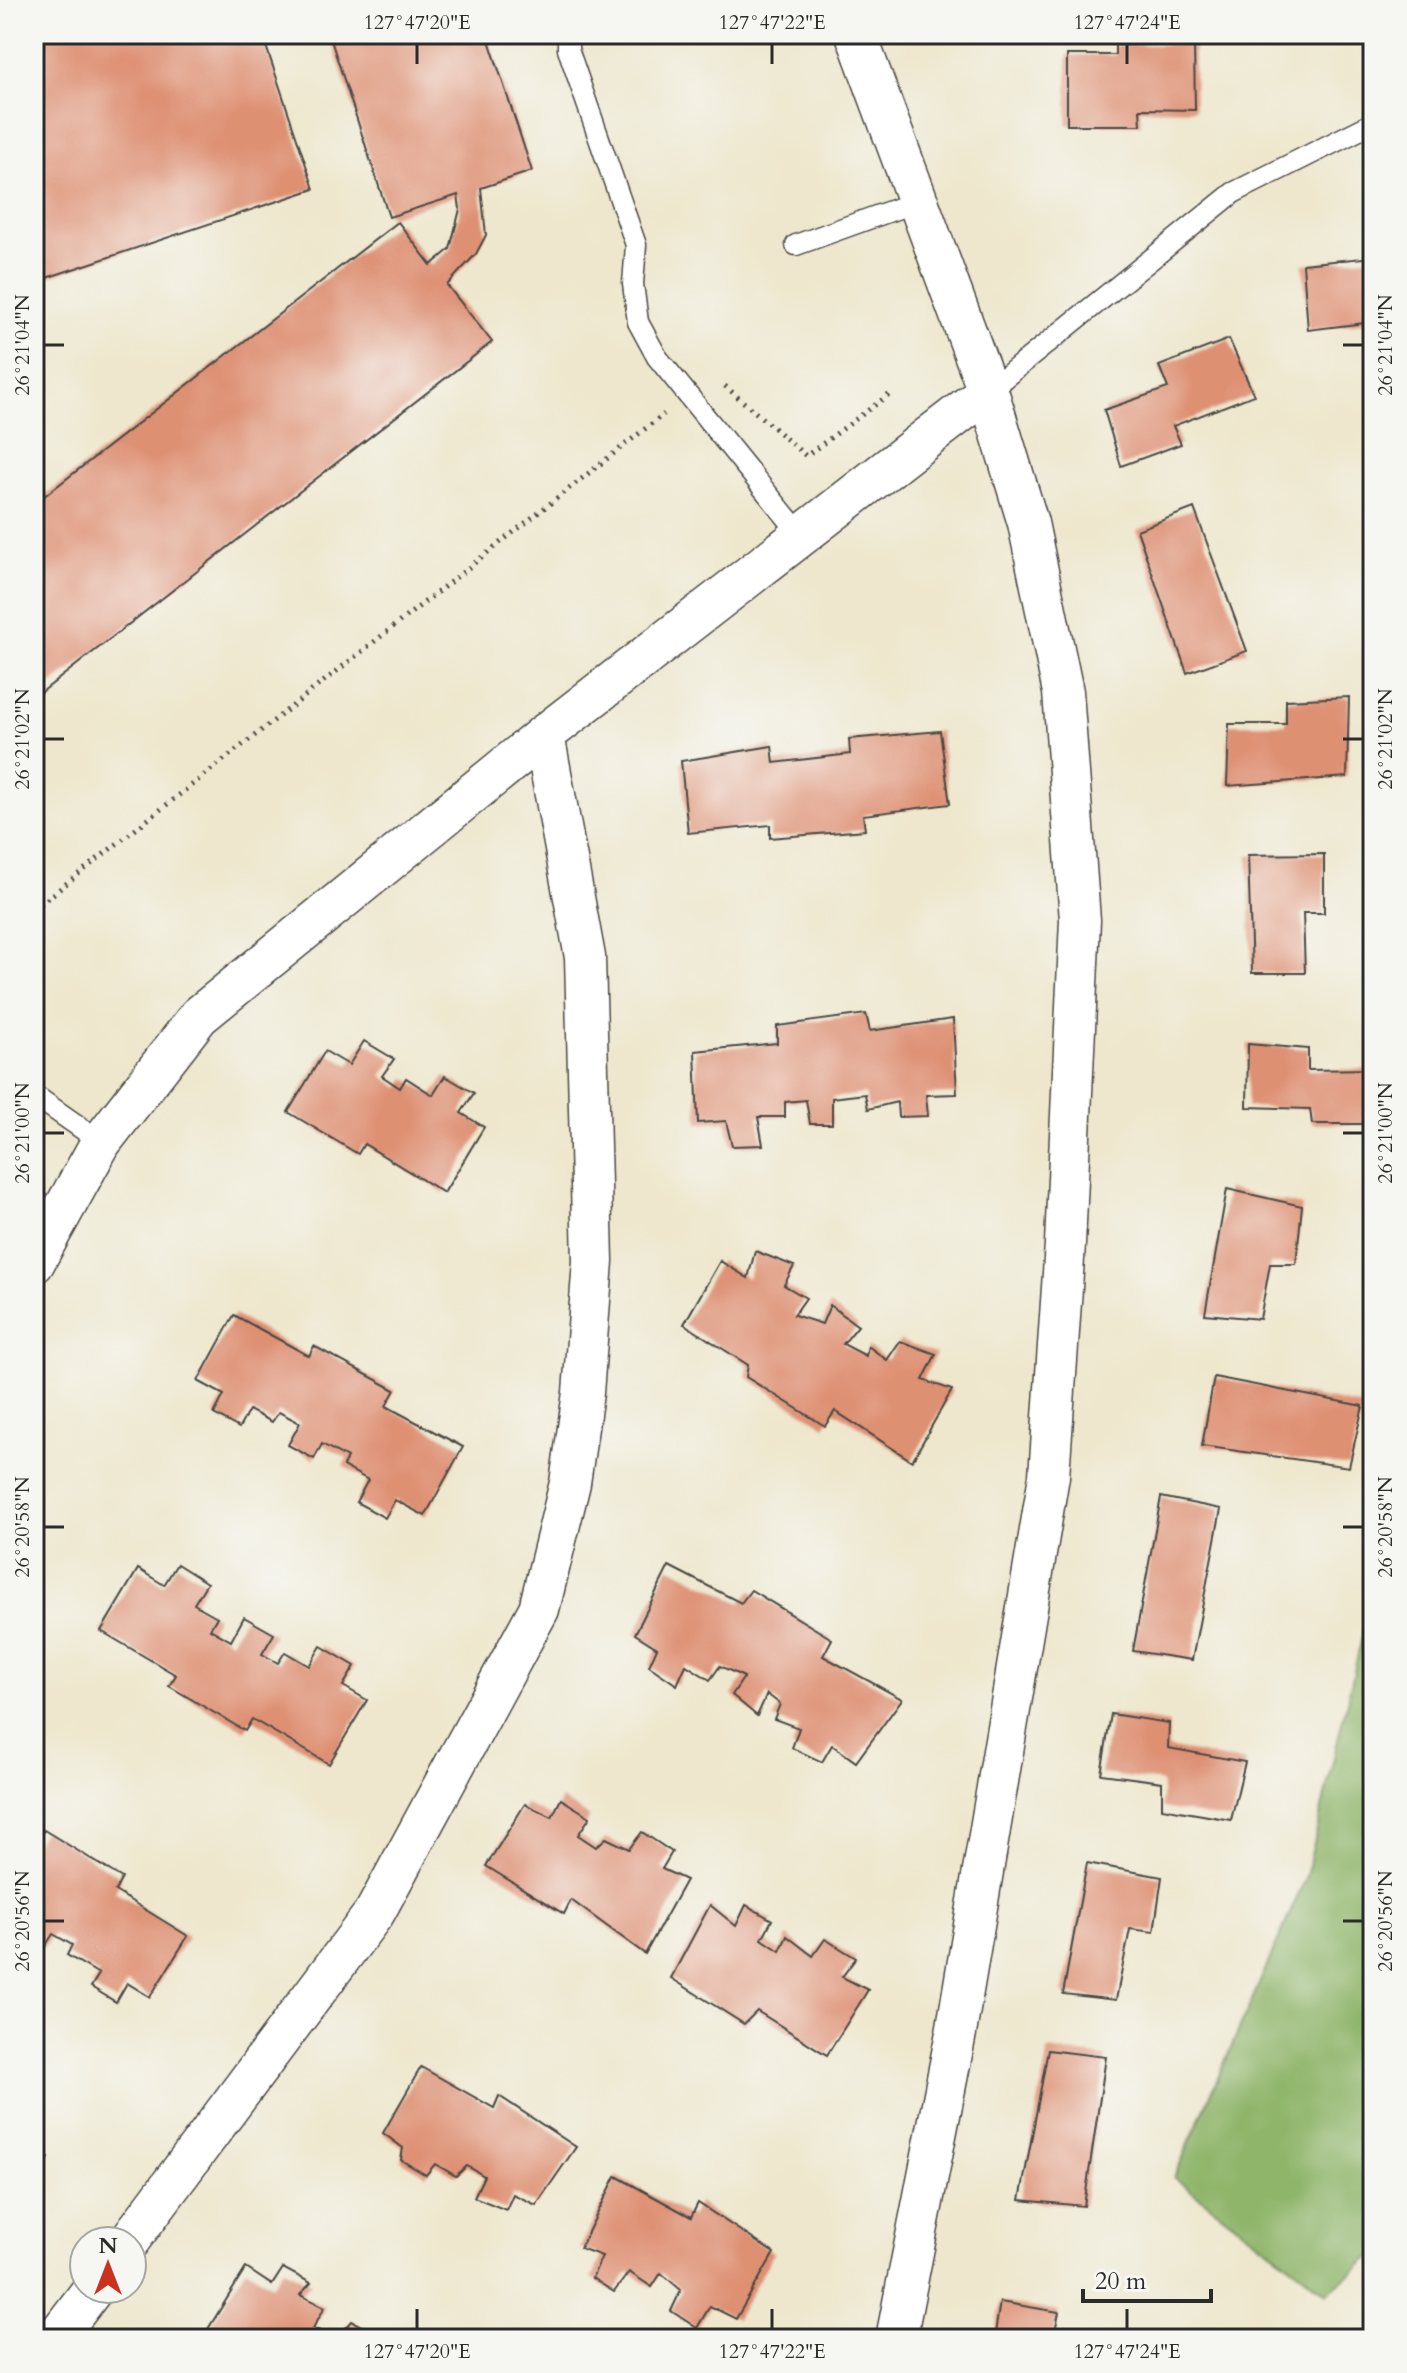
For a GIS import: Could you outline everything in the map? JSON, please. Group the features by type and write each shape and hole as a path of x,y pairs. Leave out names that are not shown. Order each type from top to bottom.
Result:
{"street":[{"path":"856,34 988,391 1028,523 1063,692 1080,920 1065,1244 1049,1476 956,2033 896,2339"},
{"path":"34,1263 101,1142 199,1016 544,735 988,391"},
{"path":"141,2225 375,1912 539,1609 570,1483 583,1393 593,1261 585,957 544,735"},
{"path":"55,2339 81,2305"}],"lane":[{"path":"568,34 568,49 636,245 633,284 638,322 657,357 801,535"},
{"path":"988,391 1233,193 1373,123"},
{"path":"796,245 918,201"},
{"path":"34,1095 101,1142"}],"path":[{"path":"713,376 806,456 890,394"},
{"path":"34,909 675,405"}],"green space":[{"path":"1373,1590 1373,2255 1327,2293 1174,2178 1306,1877"}],"building":[{"path":"34,34 262,34 314,189 34,282"},
{"path":"329,34 487,34 532,171 481,188 486,235 476,254 447,285 492,342 34,698 34,504 398,222 431,265 450,249 460,209 458,195 389,217"},
{"path":"1194,44 1195,110 1140,109 1141,125 1067,125 1067,55 1115,55 1115,45"},
{"path":"1373,257 1373,322 1308,330 1303,264"},
{"path":"1229,339 1254,395 1173,426 1181,444 1121,466 1104,410 1168,388 1159,366"},
{"path":"1194,508 1247,651 1187,673 1137,530"},
{"path":"1349,697 1347,777 1227,786 1229,724 1286,724 1286,700"},
{"path":"940,731 950,804 863,815 865,830 770,838 770,825 688,833 681,761 772,746 774,763 850,754 849,739"},
{"path":"1324,854 1324,913 1303,913 1305,973 1252,973 1248,855"},
{"path":"866,1014 870,1031 953,1019 957,1094 926,1095 928,1116 898,1117 897,1102 868,1109 865,1094 832,1098 832,1124 810,1124 806,1100 785,1102 785,1117 758,1117 763,1145 732,1146 726,1121 698,1123 695,1051 777,1043 777,1026"},
{"path":"364,1041 394,1059 382,1076 400,1088 406,1078 433,1095 445,1076 474,1093 461,1113 484,1127 444,1193 364,1144 358,1154 288,1112 325,1051 349,1065"},
{"path":"1248,1044 1308,1049 1308,1070 1373,1069 1373,1124 1312,1124 1310,1109 1247,1107"},
{"path":"1227,1189 1302,1206 1296,1264 1270,1264 1260,1319 1205,1314"},
{"path":"755,1251 794,1266 784,1285 806,1298 794,1315 822,1324 830,1305 858,1326 843,1344 866,1356 868,1346 887,1360 900,1341 936,1354 923,1380 952,1390 912,1461 835,1411 825,1426 746,1377 748,1365 684,1324 720,1261 748,1278"},
{"path":"234,1315 309,1356 314,1346 395,1390 386,1406 463,1447 425,1516 395,1500 385,1518 356,1502 368,1480 343,1466 347,1458 322,1444 314,1459 288,1445 300,1423 279,1412 272,1422 249,1410 239,1428 214,1414 224,1395 198,1381"},
{"path":"1214,1377 1363,1406 1349,1467 1202,1446"},
{"path":"1161,1497 1221,1509 1192,1660 1133,1651"},
{"path":"177,1564 207,1583 194,1604 217,1617 210,1629 231,1641 244,1617 274,1634 262,1654 278,1663 285,1652 309,1666 321,1646 355,1666 343,1686 367,1700 329,1764 252,1719 245,1731 169,1686 176,1675 101,1631 138,1569 164,1585"},
{"path":"669,1566 741,1603 751,1590 832,1639 823,1656 902,1699 856,1762 832,1745 822,1762 792,1748 799,1728 774,1719 780,1704 767,1694 757,1716 732,1695 744,1677 720,1666 710,1680 686,1665 677,1685 649,1666 657,1648 635,1634"},
{"path":"1111,1714 1169,1723 1168,1748 1245,1762 1231,1820 1162,1808 1162,1782 1101,1774"},
{"path":"561,1799 590,1817 578,1835 596,1847 606,1838 629,1849 642,1832 672,1852 662,1869 686,1880 645,1954 571,1900 564,1914 486,1866 525,1804 552,1817"},
{"path":"44,1830 122,1878 115,1891 188,1936 150,1997 127,1983 116,2002 91,1987 99,1974 67,1955 72,1945 53,1934 44,1948 34,1941 34,1845"},
{"path":"1087,1863 1162,1877 1154,1932 1130,1929 1116,2000 1063,1994"},
{"path":"710,1905 736,1926 746,1905 772,1920 762,1939 780,1951 787,1936 813,1956 825,1939 856,1958 842,1977 868,1990 827,2055 757,2011 744,2024 671,1978"},
{"path":"1048,2050 1106,2057 1084,2206 1020,2200"},
{"path":"421,2067 494,2108 499,2096 576,2147 536,2205 513,2194 506,2210 474,2197 484,2176 467,2166 456,2176 435,2164 426,2175 401,2160 403,2148 383,2133"},
{"path":"34,2120 42,2124 34,2139"},
{"path":"34,2149 49,2158 34,2184"},
{"path":"616,2176 691,2217 698,2203 774,2253 736,2319 710,2306 697,2328 671,2311 681,2290 661,2273 652,2287 629,2272 614,2292 592,2278 602,2256 580,2248"},
{"path":"246,2268 272,2285 283,2268 311,2283 300,2295 325,2307 313,2328 337,2338 352,2321 380,2336 378,2339 223,2339 208,2329"},
{"path":"1000,2302 1059,2312 1054,2336 1061,2339 994,2339"}]}
